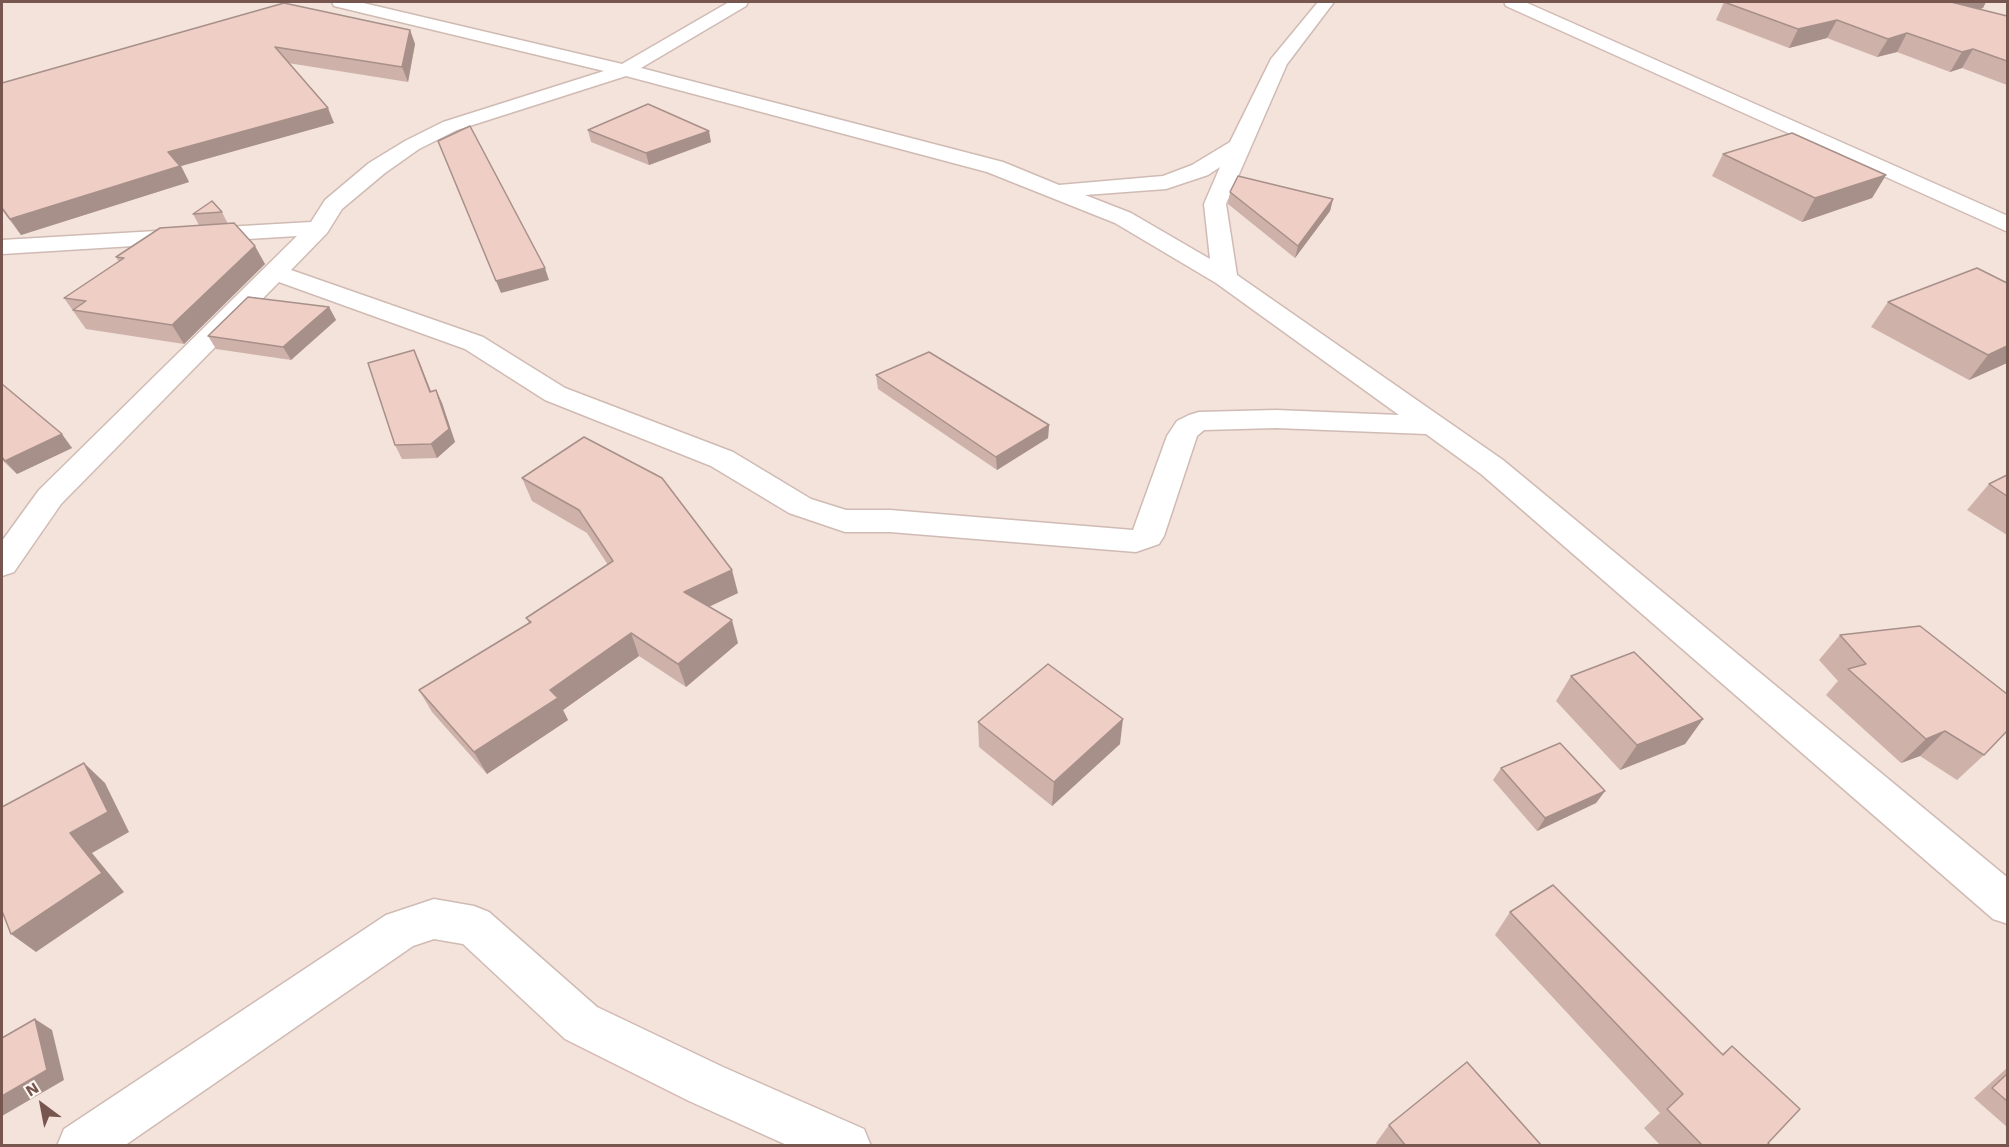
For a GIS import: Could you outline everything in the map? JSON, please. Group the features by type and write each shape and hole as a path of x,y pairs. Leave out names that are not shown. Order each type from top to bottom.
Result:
{"street":[{"path":"340,2 625,70 995,167 1123,218 1225,278 1492,467 2007,905"},
{"path":"2,564 50,497 319,228 333,205 377,168 412,145 450,126 625,70 740,2"},
{"path":"1225,278 1215,204 1278,63 1326,2"},
{"path":"1512,2 2007,225"},
{"path":"1053,190 1166,182 1200,170 1239,146"},
{"path":"2,247 319,228"},
{"path":"275,273 474,343 555,394 722,459 800,506 844,521 890,521 1136,541 1148,536 1182,436 1187,428 1199,421 1276,419 1431,425"},
{"path":"2,524 50,497"},
{"path":"81,1146 401,929 435,919 474,926 581,1023 706,1084 847,1146"}],"shaded area":[{"path":"2,2 2007,2 2007,1145 2,1145"}],"building":[{"path":"1724,2 1951,2 2007,16 2007,61 1973,49 1962,52 1907,33 1888,39 1837,20 1798,29"},
{"path":"284,3 410,30 402,67 275,47 328,108 168,152 180,166 10,219 2,208 2,83"},
{"path":"648,104 709,131 646,153 588,130"},
{"path":"470,126 545,268 496,281 438,141"},
{"path":"1792,133 1886,175 1815,198 1723,154"},
{"path":"1238,176 1333,199 1298,246 1230,192"},
{"path":"212,201 222,212 193,214"},
{"path":"234,223 255,246 172,325 73,310 86,301 64,298 124,258 116,257 160,228"},
{"path":"1977,268 2007,283 2007,346 1988,355 1888,302"},
{"path":"248,297 329,307 283,347 208,336"},
{"path":"414,350 430,392 436,390 449,429 431,444 395,445 368,363"},
{"path":"929,352 1049,425 996,457 876,375"},
{"path":"2,384 62,434 5,461 2,457"},
{"path":"584,437 662,478 732,570 684,592 732,620 678,664 631,633 550,690 558,698 474,752 419,690 531,622 526,618 613,561 579,510 522,478"},
{"path":"2007,475 2007,496 1989,484"},
{"path":"1920,626 2007,694 2007,731 1984,755 1945,731 1926,739 1848,669 1866,664 1840,635"},
{"path":"1634,652 1703,719 1637,745 1571,676"},
{"path":"1048,664 1123,719 1054,782 978,722"},
{"path":"1560,743 1605,791 1545,818 1501,768"},
{"path":"84,763 108,812 70,833 102,873 11,934 2,911 2,807"},
{"path":"1553,885 1723,1055 1732,1046 1800,1109 1768,1143 1771,1146 1703,1146 1667,1109 1683,1094 1510,912"},
{"path":"35,1019 47,1070 2,1096 2,1038"},
{"path":"1467,1062 1542,1146 1406,1146 1389,1125"},
{"path":"2007,1074 2007,1101 1992,1088"}]}
